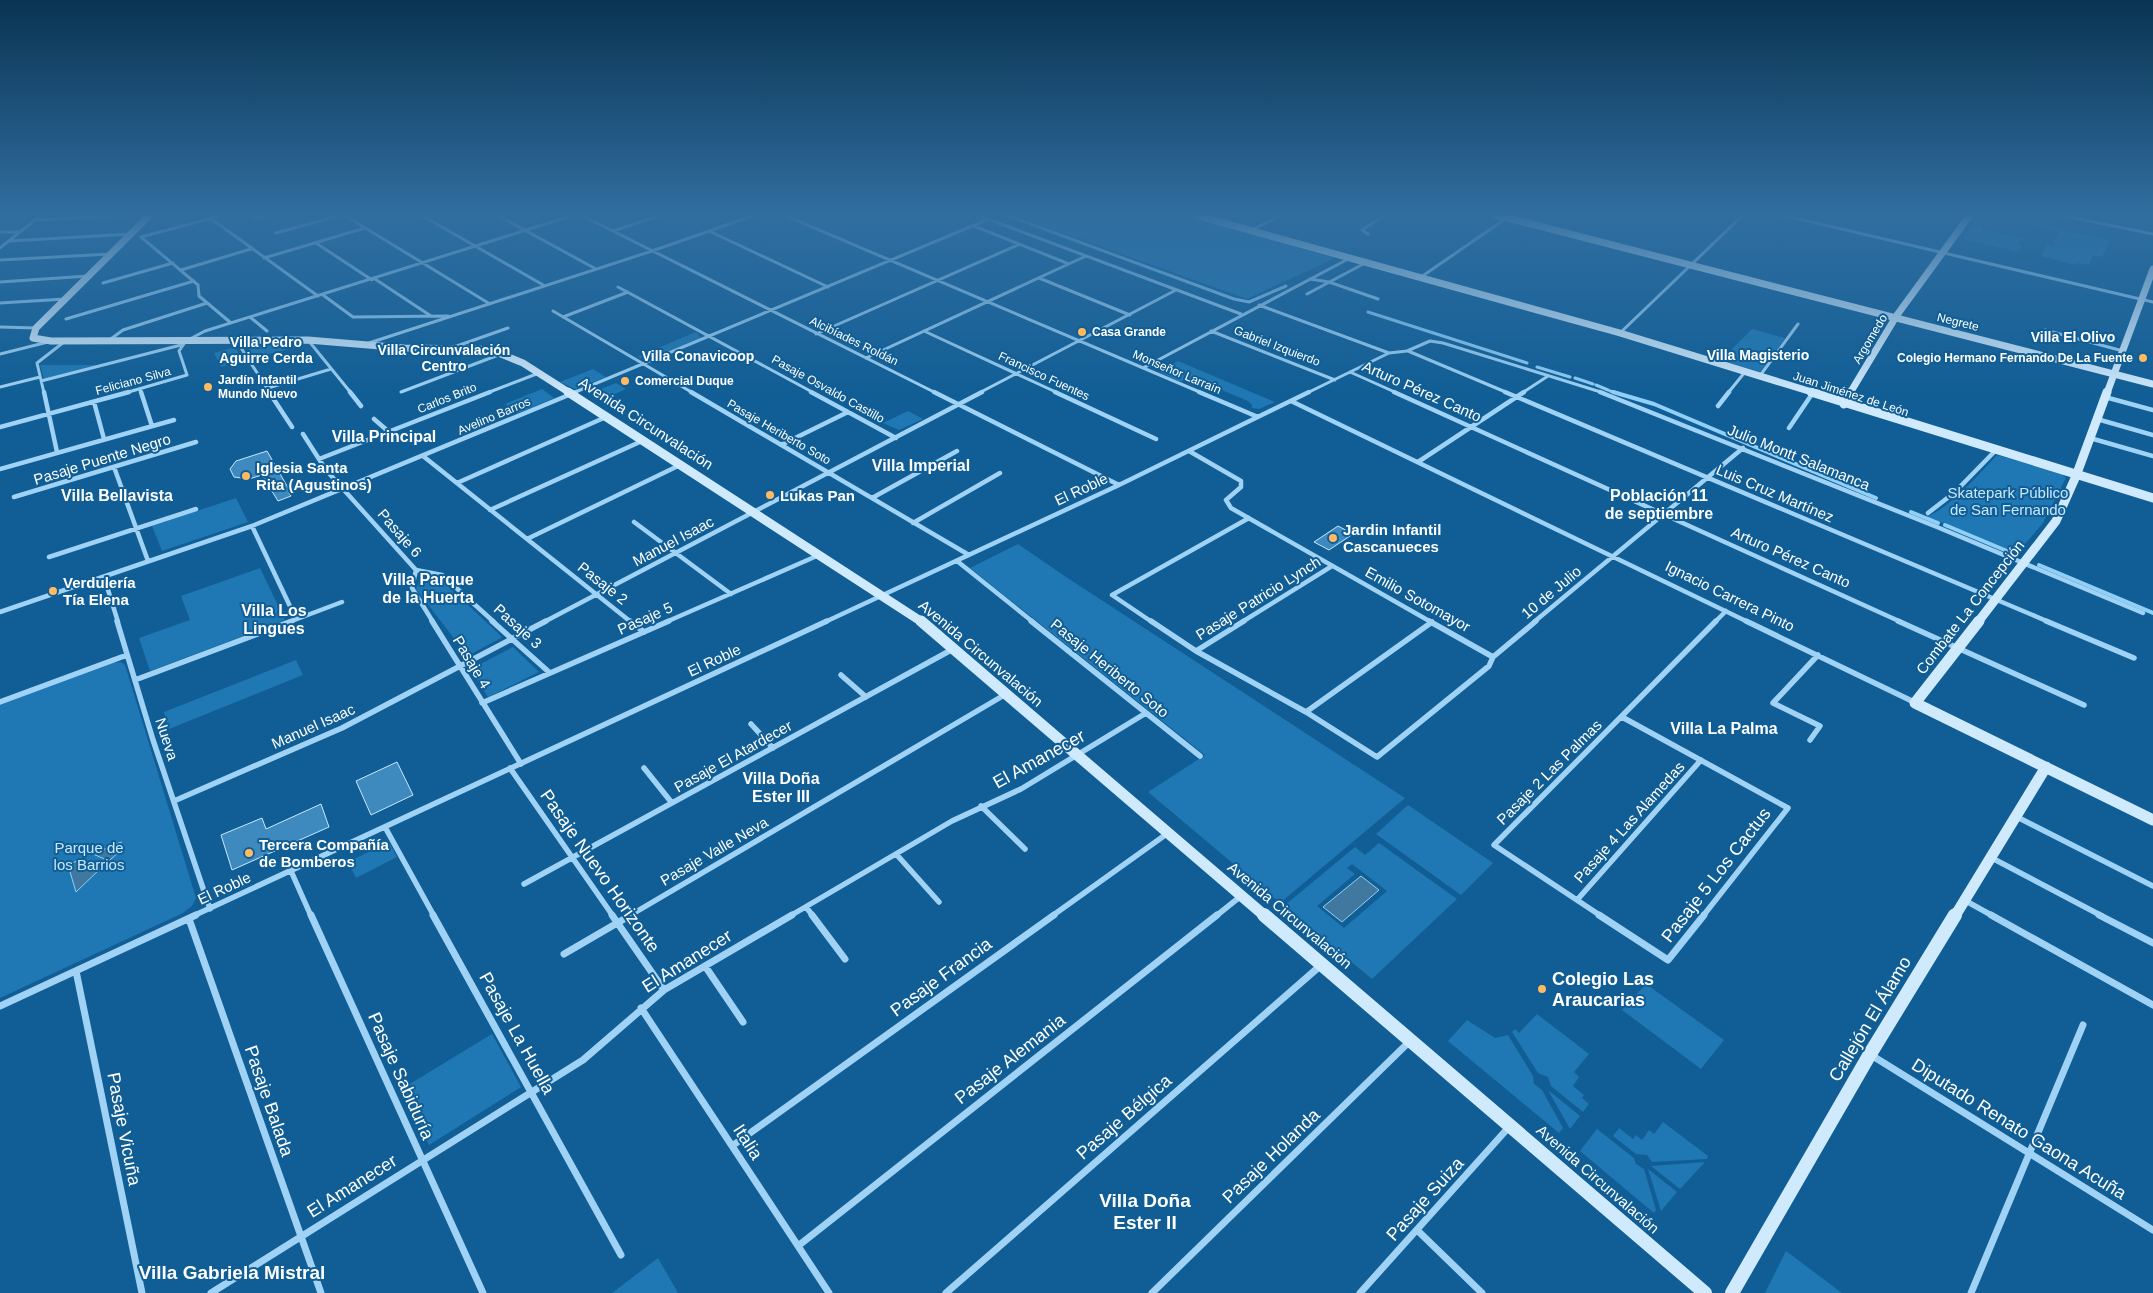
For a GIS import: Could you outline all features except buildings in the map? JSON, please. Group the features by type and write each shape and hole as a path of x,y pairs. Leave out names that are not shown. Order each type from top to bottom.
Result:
{"street":[{"path":"103,283 129,275"},
{"path":"188,275 198,285 197,294 231,323"},
{"path":"289,275 318,296"},
{"path":"367,275 432,316"},
{"path":"0,387 40,379 184,343 231,323 385,275"},
{"path":"444,275 490,304"},
{"path":"526,275 545,286"},
{"path":"364,345 577,275"},
{"name":"Alcibíades Roldán","path":"700,275 1119,485"},
{"path":"803,275 828,287"},
{"name":"Avelino Barros","path":"0,612 252,526 345,489 855,275"},
{"name":"Monseñor Larraín","path":"926,275 1258,417"},
{"path":"816,334 948,275"},
{"path":"866,358 1045,275"},
{"path":"1137,275 1241,314"},
{"path":"1143,368 1241,314 1317,275"},
{"path":"1307,294 1342,275"},
{"name":"Juan Jiménez de León","path":"1415,275 1620,333 1995,451 2153,498"},
{"path":"1620,333 1679,275"},
{"name":"Negrete","path":"1734,275 2153,384"},
{"name":"Argomedo","path":"1844,404 1896,318 1927,275"},
{"path":"2037,275 2153,302"},
{"name":"Combate La Concepción","path":"1915,703 2056,521 2076,476 2150,275"},
{"path":"0,282 89,276"},
{"path":"0,327 36,328 89,276"},
{"path":"1039,278 1130,315"},
{"path":"1310,279 1329,282 1378,299"},
{"path":"66,319 194,280"},
{"name":"Pasaje Osvaldo Castillo","path":"618,287 896,438"},
{"name":"Manuel Isaac","path":"174,801 342,728 1176,290"},
{"path":"563,317 628,292"},
{"path":"323,295 353,318 454,316"},
{"path":"0,303 66,299"},
{"path":"108,341 123,330 207,303"},
{"path":"1259,305 1389,354"},
{"name":"Pasaje Heriberto Soto","path":"553,311 969,555"},
{"path":"250,317 267,331"},
{"path":"1759,377 1798,324"},
{"name":"Avenida Circunvalación","path":"36,328 33,338 41,341 184,343 236,340 308,340 364,345 479,349 501,354 523,363 882,596 919,618 1511,1125 1704,1293"},
{"path":"451,348 508,328"},
{"path":"2045,330 2123,351"},
{"name":"Francisco Fuentes","path":"924,331 1156,439"},
{"name":"Gabriel Izquierdo","path":"1211,331 1335,380"},
{"path":"236,340 292,427"},
{"path":"308,340 361,406"},
{"path":"0,354 51,341"},
{"path":"58,452 37,363 65,341"},
{"name":"El Roble","path":"0,1006 1119,485 1350,372 1389,354 1407,351 1430,342 1438,342"},
{"name":"Julio Montt Salamanca","path":"1438,342 1606,394 1743,448 2143,613"},
{"name":"Feliciano Silva","path":"0,427 140,390 187,375 179,351 184,343"},
{"name":"Luis Cruz Martínez","path":"1407,351 2134,658"},
{"path":"402,392 501,354"},
{"path":"268,388 331,369"},
{"name":"Arturo Pérez Canto","path":"1350,372 2084,705"},
{"path":"1718,406 1744,372"},
{"name":"Carlos Brito","path":"319,460 539,373"},
{"path":"1418,462 1548,376"},
{"path":"140,390 152,426"},
{"path":"1789,428 1812,394"},
{"path":"2105,397 2153,410"},
{"name":"Ignacio Carrera Pinto","path":"1291,401 1818,655 2153,820"},
{"path":"94,402 104,439"},
{"path":"781,445 848,412"},
{"path":"457,483 606,417"},
{"path":"374,419 390,432"},
{"path":"2097,419 2153,435"},
{"path":"0,468 174,420"},
{"name":"Pasaje 6","path":"303,434 319,460 416,570"},
{"path":"2090,438 2153,456"},
{"path":"490,510 643,441"},
{"name":"Pasaje Puente Negro","path":"14,497 196,442"},
{"name":"10 de Julio","path":"1306,712 1377,757 1489,666 1493,656 1743,448"},
{"path":"872,498 957,451"},
{"name":"Emilio Sotomayor","path":"1189,451 1240,481 1241,487 1226,500 1228,506 1493,656"},
{"path":"1928,513 1955,492 1995,451"},
{"name":"Pasaje 2","path":"423,456 644,632"},
{"path":"527,539 680,465"},
{"path":"114,467 148,561"},
{"path":"913,523 1000,473"},
{"path":"49,557 196,509"},
{"path":"1249,518 1112,595 1196,651 1306,712 1432,622"},
{"path":"634,522 731,594"},
{"path":"252,526 296,619"},
{"name":"Pasaje 5","path":"482,703 819,555"},
{"name":"Pasaje Heriberto Soto","path":"957,561 1200,756"},
{"name":"Pasaje Patricio Lynch","path":"1196,651 1332,566"},
{"name":"Pasaje 3","path":"416,570 442,575 550,673"},
{"name":"Pasaje 4","path":"416,570 412,588 521,764"},
{"name":"Nueva","path":"104,577 127,655 210,909"},
{"path":"135,680 342,602"},
{"name":"Pasaje 2 Las Palmas","path":"1577,900 1494,845 1726,611"},
{"name":"Pasaje El Atardecer","path":"524,884 954,649"},
{"path":"0,702 127,655"},
{"path":"1810,740 1820,726 1773,702 1818,655"},
{"path":"841,675 866,697"},
{"name":"Pasaje Valle Neva","path":"564,954 1006,694"},
{"name":"El Amanecer","path":"210,1293 422,1159 533,1093 582,1060 664,990 981,806 1021,789 1079,756 1146,713"},
{"path":"1622,717 1701,760"},
{"path":"751,724 773,748"},
{"name":"Pasaje 5 Los Cactus","path":"1577,900 1668,960 1788,808 1701,760"},
{"name":"Pasaje 4 Las Alamedas","path":"1577,900 1701,760"},
{"name":"Callejón El Álamo","path":"1732,1293 1870,1054 2046,767"},
{"name":"Pasaje Nuevo Horizonte","path":"510,768 664,990"},
{"path":"644,768 672,803"},
{"path":"981,806 1025,849"},
{"path":"2015,815 2153,886"},
{"name":"Pasaje La Huella","path":"385,827 621,1255"},
{"name":"Pasaje Francia","path":"732,1146 1168,833"},
{"path":"897,855 938,902"},
{"path":"1990,857 2153,944"},
{"name":"Pasaje Sabiduría","path":"291,871 483,1293"},
{"name":"Pasaje Alemania","path":"798,1246 1241,895"},
{"path":"1964,900 2153,1005"},
{"path":"806,907 845,959"},
{"name":"Pasaje Balada","path":"189,918 321,1293"},
{"name":"Pasaje Bélgica","path":"946,1293 1322,964"},
{"path":"705,966 743,1022"},
{"name":"Pasaje Vicuña","path":"76,971 142,1293"},
{"name":"Italia","path":"641,1008 829,1293"},
{"path":"1971,1293 2083,1025"},
{"name":"Pasaje Holanda","path":"1152,1293 1411,1040"},
{"name":"Diputado Renato Gaona Acuña","path":"1870,1054 2153,1230"},
{"name":"Pasaje Suiza","path":"1360,1293 1511,1125"},
{"path":"1417,1230 1482,1293"}],"green space":[{"path":"1181,275 1298,275 1247,299"},
{"path":"1752,329 1785,338 1760,372 1721,360"},
{"path":"696,332 701,338 649,360 637,357"},
{"path":"246,345 303,345 255,358"},
{"path":"235,347 243,361 221,367 214,353"},
{"path":"1178,361 1275,402 1259,409 1252,408 1248,401 1200,381 1179,381 1159,372"},
{"path":"40,365 101,365 44,379"},
{"path":"593,369 606,377 575,389 560,382"},
{"path":"616,383 626,389 602,400 591,393"},
{"path":"542,389 554,398 518,413 505,404"},
{"path":"908,411 923,419 899,430 883,423"},
{"name":"Skatepark Público de San Fernando","path":"1997,455 2062,474 2066,478 2043,523 2017,553 1927,517 1947,505"},
{"path":"236,498 248,522 162,551 152,526"},
{"path":"1018,544 1405,798 1280,903 1148,792 1205,755 970,568"},
{"path":"260,568 285,620 150,671 139,638 190,620 181,596"},
{"path":"431,576 439,578 501,638 471,654 466,654 416,589 419,581"},
{"path":"513,647 539,672 488,697 471,669"},
{"path":"296,660 303,675 169,729 164,712"},
{"name":"Parque de los Barrios","path":"121,662 125,665 196,898 192,906 183,913 0,998 0,704 111,663"},
{"path":"1408,805 1493,863 1461,895 1376,834"},
{"path":"389,842 397,857 356,878 348,862"},
{"path":"1379,843 1457,899 1372,979 1284,906 1355,847 1365,855","holes":["1352,864 1387,891 1344,928 1317,906 1355,874 1347,868"]},
{"path":"1646,984 1724,1040 1701,1069 1622,1010"},
{"path":"1537,1014 1589,1054 1574,1072 1579,1077 1573,1086 1584,1095 1582,1098 1589,1104 1583,1112 1551,1086 1548,1077 1538,1073 1512,1032 1515,1029 1519,1033"},
{"path":"1467,1020 1495,1038 1508,1035 1533,1076 1534,1084 1542,1090 1563,1128 1559,1133 1448,1041"},
{"path":"492,1034 521,1087 429,1145 403,1088"},
{"path":"1548,1090 1580,1116 1570,1129"},
{"path":"1663,1122 1708,1156 1707,1159 1652,1162 1647,1155 1636,1154 1613,1136 1619,1128 1633,1139 1636,1135 1642,1140 1649,1130 1654,1134"},
{"path":"1597,1129 1634,1158 1636,1164 1644,1169 1656,1210 1654,1213 1580,1151"},
{"path":"1705,1162 1680,1189 1651,1166"},
{"path":"1648,1169 1677,1192 1661,1211"},
{"path":"1786,1251 1842,1293 1765,1293"},
{"path":"658,1258 678,1293 612,1293"}],"shaded area":[{"path":"121,842 123,848 109,861 93,854"},
{"path":"79,860 100,869 76,892 68,865"},
{"path":"1361,876 1379,890 1342,922 1323,907"}],"waterway":[{"path":"1170,275 1234,299 1249,302 1286,286"},
{"path":"1368,312 1527,363"},
{"path":"1537,367 1570,377"},
{"path":"1575,378 1593,384"},
{"path":"1596,385 1608,390"},
{"path":"1610,391 1618,393"},
{"path":"1613,392 1654,404 1876,498"},
{"path":"1911,512 1938,523"},
{"path":"1945,525 2007,551"},
{"path":"2039,565 2153,613"}],"place":[{"name":"Casa Grande","path":"1082,332"},
{"name":"Colegio Hermano Fernando De La Fuente","path":"2143,358"},
{"name":"Comercial Duque","path":"625,381"},
{"name":"Jardín Infantil Mundo Nuevo","path":"208,387"},
{"name":"Iglesia Santa Rita (Agustinos)","path":"246,476"},
{"name":"Lukas Pan","path":"770,495"},
{"name":"Jardin Infantil Cascanueces","path":"1333,538"},
{"name":"Verdulería Tía Elena","path":"53,591"},
{"name":"Tercera Compañía de Bomberos","path":"249,853"},
{"name":"Colegio Las Araucarias","path":"1542,989"}],"district":[{"name":"Villa El Olivo","path":"2073,337"},
{"name":"Villa Pedro Aguirre Cerda","path":"266,350"},
{"name":"Villa Magisterio","path":"1758,355"},
{"name":"Villa Conavicoop","path":"698,356"},
{"name":"Villa Circunvalación Centro","path":"444,358"},
{"name":"Villa Principal","path":"384,436"},
{"name":"Villa Imperial","path":"921,465"},
{"name":"Villa Bellavista","path":"117,495"},
{"name":"Población 11 de septiembre","path":"1659,504"},
{"name":"Villa Parque de la Huerta","path":"428,588"},
{"name":"Villa Los Lingues","path":"274,619"},
{"name":"Villa La Palma","path":"1724,728"},
{"name":"Villa Doña Ester III","path":"781,787"},
{"name":"Villa Doña Ester II","path":"1145,1211"},
{"name":"Villa Gabriela Mistral","path":"232,1272"}]}
